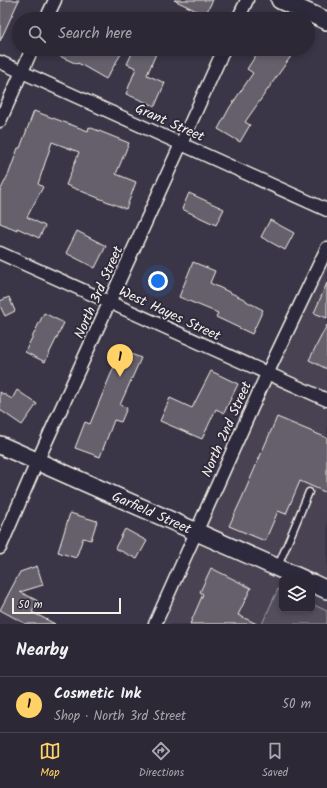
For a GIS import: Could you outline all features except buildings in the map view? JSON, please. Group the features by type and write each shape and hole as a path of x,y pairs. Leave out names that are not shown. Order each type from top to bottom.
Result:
{"street":[{"path":"49,12 55,0"},
{"path":"241,12 247,0"},
{"path":"280,0 307,12"},
{"path":"315,16 327,21"},
{"path":"0,121 29,56"},
{"name":"North 3rd Street","path":"0,548 37,462 221,56"},
{"name":"Grant Street","path":"0,62 327,210"},
{"name":"North 2nd Street","path":"155,624 267,374 327,248"},
{"name":"West Hayes Street","path":"0,253 327,400"},
{"name":"Garfield Street","path":"0,445 296,576"},
{"path":"315,584 327,590"}],"lane":[{"path":"277,568 309,492"}],"shaded area":[{"path":"327,261 327,624 157,624"},
{"path":"278,589 279,612 315,612 315,605 327,611 327,624 262,624"}],"place":[{"name":"Cosmetic Ink","path":"120,377"}]}
